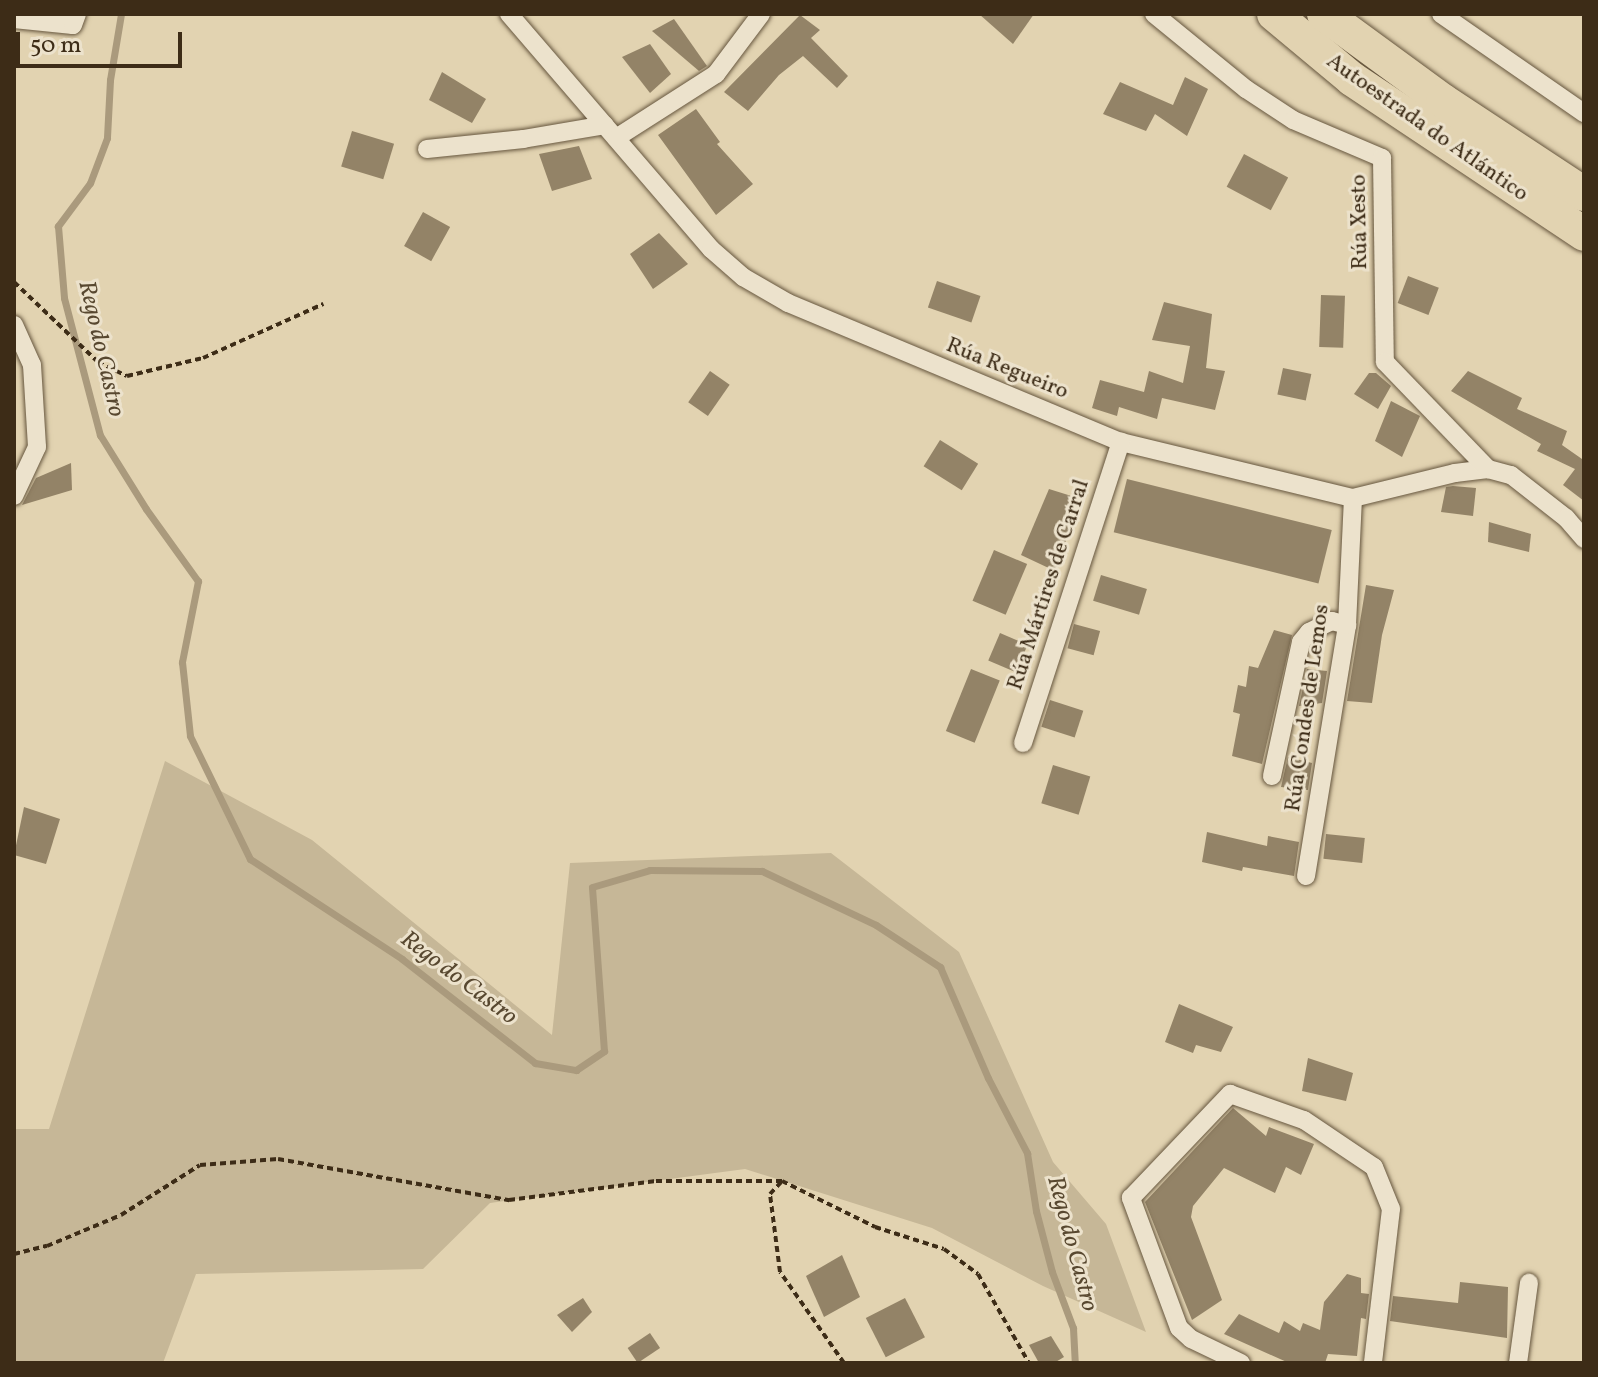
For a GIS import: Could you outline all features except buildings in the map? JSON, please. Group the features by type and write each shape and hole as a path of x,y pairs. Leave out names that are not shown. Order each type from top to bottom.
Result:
{"highway":[{"name":"Autoestrada do Atlántico","path":"1274,14 1352,79 1584,234"},
{"name":"Autoestrada do Atlántico","path":"1324,14 1443,101 1584,194"}],"street":[{"path":"14,19 73,25 77,14"},
{"name":"Rúa Regueiro","path":"509,14 711,249 743,277 817,317 1121,442 1353,498 1455,473 1488,469"},
{"path":"427,149 611,131 716,74 761,14"},
{"name":"Rúa Xesto","path":"1154,14 1246,89 1293,120 1382,158 1385,362 1488,469"},
{"path":"1441,14 1584,113"},
{"path":"14,325 37,447 14,496"},
{"name":"Rúa Mártires de Carral","path":"1023,743 1121,442"},
{"path":"1488,469 1511,475 1566,518 1584,539"},
{"name":"Rúa Condes de Lemos","path":"1306,876 1347,625 1353,498"},
{"path":"1272,776 1301,642 1309,632 1332,621 1347,625"},
{"path":"1241,1363 1191,1339 1179,1328 1131,1198 1230,1094 1304,1120 1374,1167 1391,1209 1373,1363"},
{"path":"1518,1363 1529,1283"}],"path":[{"path":"14,282 98,362 127,376 203,358 323,304"},
{"path":"14,1254 47,1246 121,1215 200,1165 278,1159 509,1200 656,1181 782,1181 875,1227 944,1249 978,1274 1029,1363"},
{"path":"782,1181 770,1194 780,1272 844,1363"}],"shaded area":[{"path":"165,761 312,840 552,1035 570,863 831,853 959,952 1053,1162 1106,1224 1146,1332 1043,1286 932,1228 745,1169 490,1203 423,1269 196,1274 163,1363 14,1363 14,1129 49,1129"}],"waterway":[{"name":"Rego do Castro","path":"121,14 110,80 107,138 90,183 58,226 64,298 100,435 146,509 198,581 182,662 190,736 250,859 402,959 535,1063 576,1070 604,1051 592,887 650,870 762,871 876,925 940,967 988,1078 1027,1153 1036,1211 1052,1272 1073,1328 1075,1363"}]}
